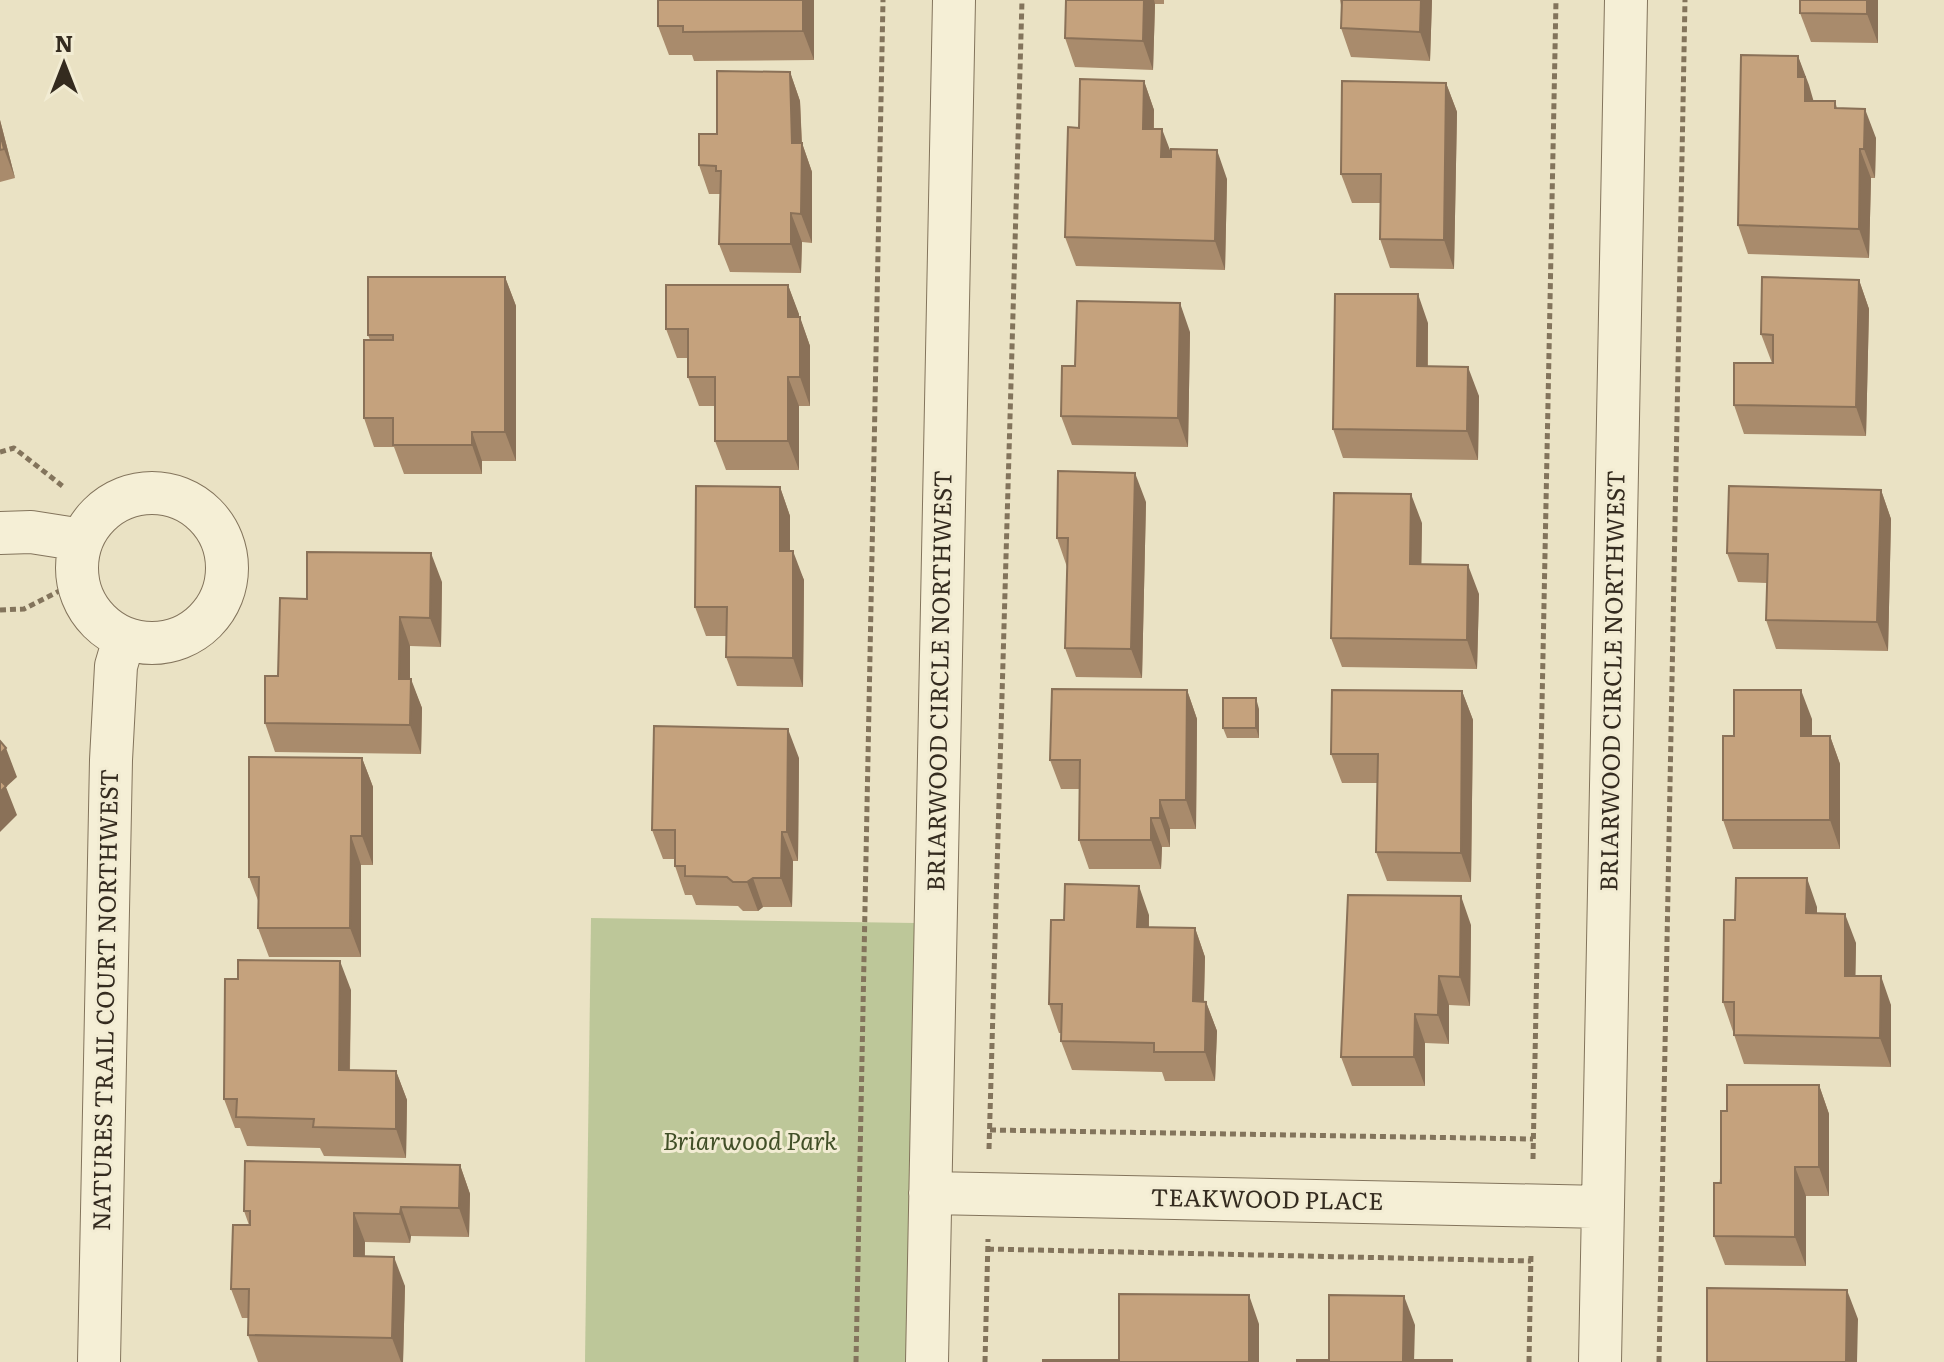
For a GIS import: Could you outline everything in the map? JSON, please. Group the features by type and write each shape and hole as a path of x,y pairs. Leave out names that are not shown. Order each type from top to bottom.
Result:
{"street":[{"name":"BRIARWOOD CIRCLE NORTHWEST","path":"927,1362 954,0"},
{"name":"BRIARWOOD CIRCLE NORTHWEST","path":"1600,1362 1626,0"},
{"path":"151,493 180,498 205,514 222,539 229,567 223,596 207,622 183,638 153,645 124,639 99,622 82,599 86,545 122,498 151,493"},
{"path":"0,533 31,532 86,545"},
{"name":"NATURES TRAIL COURT NORTHWEST","path":"99,1362 111,760 116,666 124,639"},
{"name":"TEAKWOOD PLACE","path":"930,1193 1603,1207"}],"path":[{"path":"856,1362 883,0"},
{"path":"985,1362 1022,0"},
{"path":"1529,1362 1556,0"},
{"path":"1659,1362 1685,0"},
{"path":"0,452 14,448 86,545 51,599 24,609 0,610"},
{"path":"990,1130 1533,1139"},
{"path":"988,1249 1531,1261"}],"green space":[{"name":"Briarwood Park","path":"591,918 915,923 909,1362 585,1362"}],"building":[{"path":"658,0 803,0 803,31 683,32 683,26 658,26"},
{"path":"1066,0 1144,0 1143,41 1065,38"},
{"path":"1342,0 1421,0 1420,32 1341,28"},
{"path":"1800,0 1867,0 1867,14 1800,13"},
{"path":"1741,55 1798,56 1798,77 1805,77 1805,101 1835,101 1835,108 1865,109 1864,149 1860,149 1859,229 1738,225"},
{"path":"717,71 790,72 792,143 802,143 801,214 791,213 791,244 719,244 721,171 716,171 716,166 699,165 699,134 717,134"},
{"path":"1080,79 1144,81 1143,129 1162,129 1161,157 1171,157 1171,149 1217,150 1215,241 1065,237 1068,127 1079,128"},
{"path":"1342,81 1446,83 1444,240 1380,239 1381,174 1341,174"},
{"path":"368,277 505,277 505,432 472,432 472,445 393,445 393,418 364,418 364,340 393,340 393,335 368,335"},
{"path":"1762,277 1859,280 1856,407 1734,405 1734,363 1773,363 1773,335 1761,334"},
{"path":"666,285 788,285 788,317 800,317 800,377 788,377 788,441 715,441 715,377 688,377 688,329 666,329"},
{"path":"1335,294 1418,294 1417,366 1468,367 1467,431 1333,429"},
{"path":"1077,301 1180,303 1178,418 1061,416 1062,366 1075,366"},
{"path":"1058,471 1135,473 1131,649 1065,648 1068,538 1057,538"},
{"path":"696,486 780,487 780,551 793,551 793,658 726,657 727,607 695,607"},
{"path":"1729,486 1881,490 1877,622 1766,620 1768,554 1727,553"},
{"path":"1334,493 1411,494 1410,564 1468,565 1467,640 1331,638"},
{"path":"307,552 431,553 430,618 400,617 399,679 411,679 410,725 265,723 265,676 278,676 280,598 307,599"},
{"path":"1052,689 1187,690 1186,800 1160,800 1160,818 1151,818 1151,840 1079,840 1080,760 1050,760"},
{"path":"1332,690 1462,691 1461,853 1376,852 1378,754 1331,754"},
{"path":"1734,690 1801,690 1801,736 1830,736 1830,820 1723,820 1723,736 1734,736"},
{"path":"1223,698 1256,698 1256,728 1223,728"},
{"path":"654,726 788,729 787,832 782,832 781,878 733,882 727,877 685,876 685,866 675,866 675,830 652,830"},
{"path":"249,757 362,758 362,836 351,836 350,928 258,928 259,877 249,877"},
{"path":"1736,878 1807,878 1806,913 1845,914 1845,976 1881,976 1880,1038 1734,1035 1734,1002 1723,1002 1724,920 1735,920"},
{"path":"1065,884 1139,886 1137,927 1195,928 1193,1001 1206,1002 1205,1052 1154,1052 1154,1043 1061,1041 1062,1004 1049,1004 1051,920 1064,920"},
{"path":"1348,895 1461,896 1460,977 1439,976 1438,1015 1415,1014 1414,1057 1341,1057"},
{"path":"238,960 340,961 339,1070 396,1071 396,1129 313,1127 314,1119 236,1117 237,1099 224,1099 225,979 238,979"},
{"path":"1727,1085 1819,1085 1819,1167 1795,1167 1795,1237 1714,1236 1714,1183 1721,1183 1721,1111 1727,1111"},
{"path":"245,1161 460,1165 459,1208 401,1207 400,1214 354,1213 354,1256 394,1257 392,1338 248,1335 249,1289 231,1289 233,1225 250,1225 250,1211 244,1211"},
{"path":"1707,1288 1847,1290 1846,1362 1707,1362"},
{"path":"1119,1294 1249,1295 1249,1362 1043,1362 1119,1360"},
{"path":"1329,1295 1404,1296 1403,1360 1452,1362 1297,1362 1329,1360"}]}
